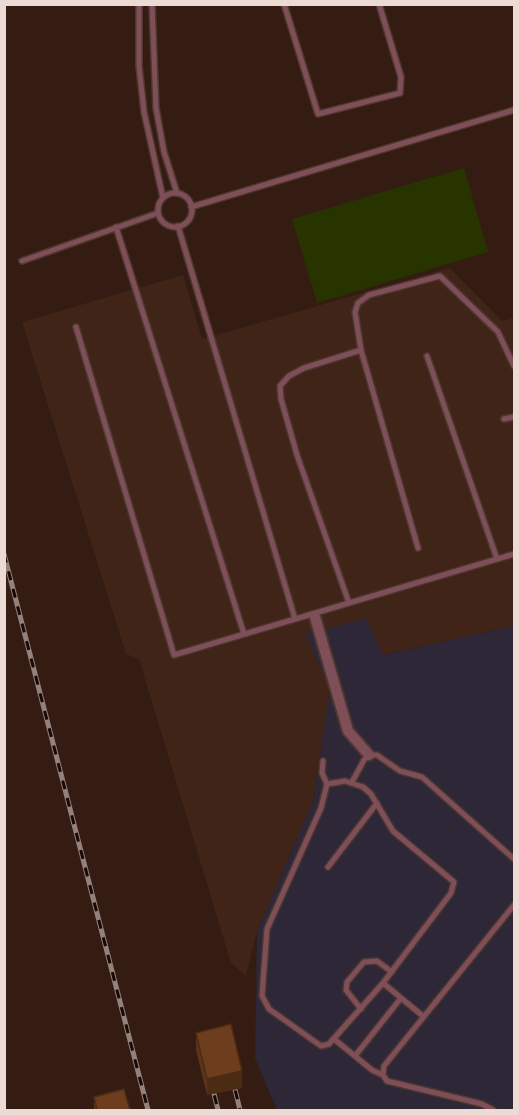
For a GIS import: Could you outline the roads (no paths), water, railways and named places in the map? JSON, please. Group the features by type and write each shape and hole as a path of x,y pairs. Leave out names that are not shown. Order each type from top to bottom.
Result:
{"street":[{"path":"315,617 348,731 369,755"}],"lane":[{"path":"139,4 139,66 144,112 162,198 158,213"},
{"path":"152,4 156,108 164,152 177,193 186,198 191,207 187,221 178,226 167,225 158,213"},
{"path":"284,4 318,114 400,93 403,86 401,76 379,4"},
{"path":"191,207 514,110"},
{"path":"162,198 177,193"},
{"path":"22,261 158,213"},
{"path":"117,226 244,634"},
{"path":"178,226 295,619"},
{"path":"418,548 383,417 362,350 355,312 358,303 369,295 440,276 498,332 514,366"},
{"path":"76,327 174,655 514,554"},
{"path":"349,603 297,455 281,399 280,386 289,376 304,369 362,350"},
{"path":"428,356 497,559"},
{"path":"504,419 514,417"},
{"path":"352,782 369,755 376,755 400,771 422,777 514,859"},
{"path":"323,762 322,773 327,784 321,808 267,929 262,996 269,1009 317,1044 326,1046 383,984 451,893 454,882 393,831 371,794 352,782 327,784"},
{"path":"328,867 377,803"},
{"path":"383,1075 384,1066 514,905"},
{"path":"361,1010 346,990 347,982 364,962 374,960 392,972"},
{"path":"383,984 424,1017"},
{"path":"355,1056 401,998"},
{"path":"334,1039 372,1070 383,1075 387,1081 468,1100 493,1110"}],"railway":[{"path":"4,554 148,1110"},
{"path":"231,1073 240,1110"},
{"path":"210,1078 218,1110"}]}
